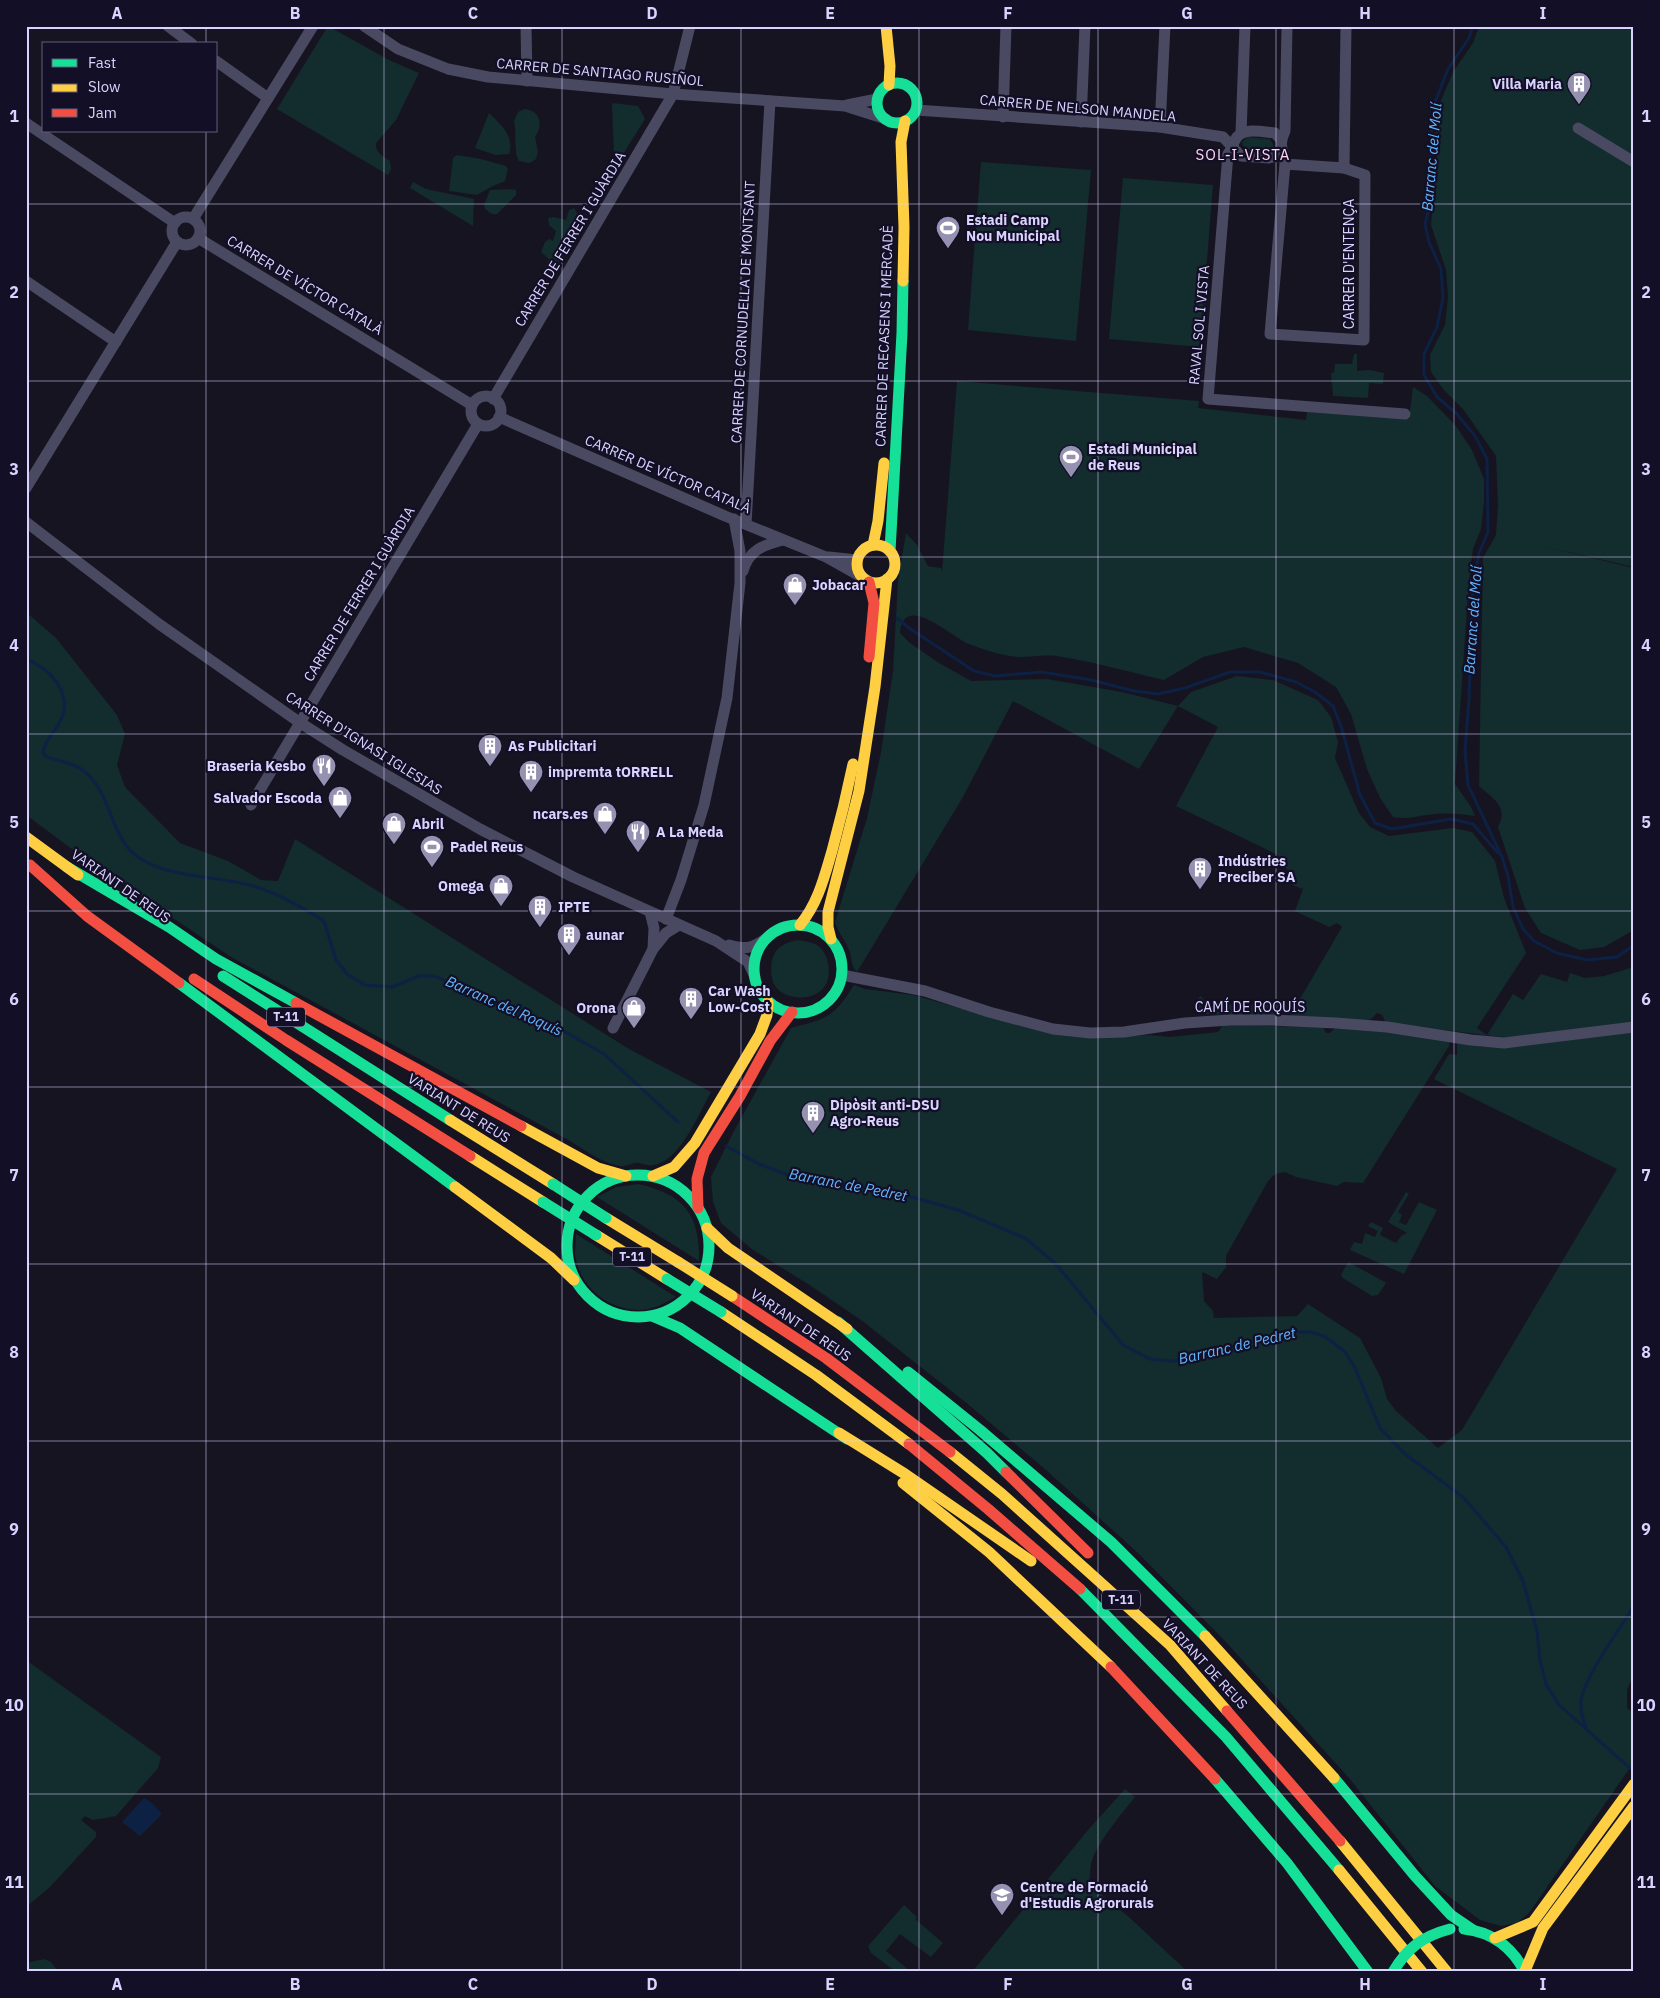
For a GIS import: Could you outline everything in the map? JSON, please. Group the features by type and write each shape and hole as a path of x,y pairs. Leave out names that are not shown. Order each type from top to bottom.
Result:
{"main road":[{"path":"886,26 890,66 894,84"},
{"path":"894,84 895,26"},
{"path":"894,84 906,86 914,92 916,110 910,118 894,121 880,114 877,99 883,89 894,84"},
{"name":"CARRER DE RECASENS I MERCADÈ","path":"873,545 879,512 896,298 897,248 894,121"},
{"name":"CARRER DE RECASENS I MERCADÈ","path":"890,551 902,324 904,227 901,142 894,121"},
{"path":"800,925 813,908 821,891 846,805 866,691 874,603 868,581 858,572 857,560 861,551 873,545 884,547 890,551 893,557 894,567 887,579 876,687 859,791 828,912 828,927 831,939 840,957 842,975 834,993 820,1007 806,1012 792,1012 782,1010 768,1002 758,988 755,977 756,960 759,950 767,938 789,926 808,925 820,930 831,939"},
{"path":"868,581 880,582 887,579"},
{"name":"VARIANT DE REUS","path":"26,837 251,995 732,1296 826,1358 911,1421 1002,1494 1170,1645 1322,1819 1447,1972"},
{"path":"28,863 87,916 336,1097 536,1246 574,1280 592,1302 620,1315 636,1318 652,1316 676,1306 695,1289 706,1266 709,1241 707,1228 698,1208 696,1187 698,1175 707,1150 777,1030 792,1012"},
{"name":"T-11","path":"28,863 286,1040 722,1312 824,1381 903,1439 988,1508 1076,1585 1226,1737 1312,1837 1422,1972"},
{"path":"67,867 168,927 216,959 598,1168 626,1176 653,1176 674,1168 695,1143 760,1034 767,1019 768,1002"},
{"path":"574,1280 569,1268 566,1244 567,1232 574,1215 584,1199 592,1191 602,1184 626,1176"},
{"path":"653,1176 678,1188 698,1208"},
{"path":"707,1228 728,1248 838,1322 927,1386 1112,1542 1215,1646 1308,1747 1415,1876 1451,1914 1473,1930 1495,1938 1512,1951 1525,1971"},
{"path":"652,1316 680,1328 839,1433 905,1474 1022,1554 1098,1617 1169,1680"},
{"path":"838,1322 987,1453 1093,1559"},
{"path":"839,1433 989,1552 1058,1616 1131,1688 1207,1770 1287,1864 1368,1972"},
{"path":"1107,1572 1150,1613 1170,1645"},
{"path":"1495,1938 1533,1922 1634,1784"},
{"path":"1525,1971 1543,1928 1634,1806"},
{"path":"1393,1972 1408,1950 1418,1940 1431,1933 1450,1929 1473,1930"}],"street":[{"path":"168,26 189,42"},
{"path":"192,219 312,26"},
{"name":"CARRER DE SANTIAGO RUSIÑOL","path":"364,26 398,49 448,69 488,77 673,94 845,106 894,121"},
{"path":"526,26 527,81"},
{"name":"CARRER DE FERRER I GUÀRDIA","path":"493,399 673,94 690,26"},
{"path":"1003,116 1006,26"},
{"path":"1081,122 1084,26"},
{"path":"1160,128 1165,26"},
{"path":"1241,133 1245,26"},
{"path":"1281,145 1285,132 1286,26"},
{"path":"1233,147 1235,139 1241,133 1249,131 1275,133 1285,156 1285,164 1344,168 1346,26"},
{"path":"218,62 268,98"},
{"name":"CARRER DE SANTIAGO RUSIÑOL","path":"845,106 877,99"},
{"name":"CARRER DE CORNUDELLA DE MONTSANT","path":"746,524 770,101"},
{"name":"CARRER DE NELSON MANDELA","path":"916,110 1160,128 1223,137 1241,156 1269,158 1277,156 1281,145"},
{"path":"26,123 175,223"},
{"path":"1578,128 1634,162"},
{"name":"RAVAL SOL I VISTA","path":"1233,147 1228,154 1208,399 1405,414"},
{"name":"CARRER D'ENTENÇA","path":"1285,164 1270,334 1364,340 1365,175 1344,168"},
{"path":"182,218 192,219 199,227 198,238 188,245 177,242 172,233 175,223 182,218"},
{"name":"CARRER DE VÍCTOR CATALÀ","path":"198,238 472,405"},
{"path":"26,488 177,242"},
{"path":"26,281 116,342"},
{"path":"480,398 493,399 500,409 496,422 490,426 478,424 471,415 472,405 480,398"},
{"name":"CARRER DE VÍCTOR CATALÀ","path":"499,417 826,557 868,581"},
{"name":"CARRER DE FERRER I GUÀRDIA","path":"251,805 478,424"},
{"path":"666,919 681,880 704,805 727,698 740,582 740,551 734,519"},
{"name":"CARRER D'IGNASI IGLESIAS","path":"26,522 84,569 159,624 299,722 387,776 480,829 573,877 716,942 748,962 755,977"},
{"path":"740,582 750,556 762,547 783,540"},
{"name":"CARRER DE VÍCTOR CATALÀ","path":"826,557 857,560"},
{"path":"650,912 654,928 653,949"},
{"path":"613,1028 653,949 666,933 679,925"},
{"name":"CARRER D'IGNASI IGLESIAS","path":"716,942 744,949 756,945 767,938"},
{"name":"CAMÍ DE ROQUÍS","path":"842,975 860,977 925,992 1053,1029 1090,1033 1133,1031 1185,1023 1272,1020 1387,1027 1504,1043 1634,1027"}],"green space":[{"path":"328,26 389,60 419,73 396,120 376,143 378,152 390,161 391,169 388,175 277,109"},
{"path":"1479,26 1634,26 1634,567 1542,546 1634,568 1634,930 1604,947 1580,950 1541,933 1525,908 1498,827 1502,814 1501,808 1479,786 1483,558 1496,535 1498,505 1496,456 1463,409 1443,389 1431,372 1430,355 1445,325 1448,297 1446,270 1431,225 1437,158 1435,126 1440,103 1453,72 1473,43"},
{"path":"612,103 638,106 645,119 620,159 614,155"},
{"path":"524,109 534,112 540,123 535,137 538,152 536,159 530,163 519,161 516,152 514,121 518,112"},
{"path":"489,113 506,131 510,142 509,154 496,155 475,148"},
{"path":"1248,137 1270,139 1274,146 1266,152 1248,150 1243,146 1242,142"},
{"path":"457,155 506,166 508,169 505,181 477,195 449,191 453,158"},
{"path":"981,162 1091,170 1076,341 968,330"},
{"path":"1123,178 1213,185 1200,347 1109,339"},
{"path":"413,182 426,189 474,199 473,226 410,188"},
{"path":"490,190 516,190 516,195 497,214 492,214 485,209 484,205"},
{"path":"574,208 578,215 574,225 578,229 552,274 545,268 549,259 541,252 545,242 549,239 553,241 556,231 549,225 548,218 554,217 566,220 569,210"},
{"path":"1354,354 1357,354 1357,371 1370,370 1384,373 1383,384 1369,383 1368,398 1333,396 1331,373 1334,373 1335,364 1352,364"},
{"path":"957,381 1199,401 1198,408 1306,420 1307,412 1409,419 1413,387 1427,396 1456,426 1472,450 1484,479 1481,529 1473,549 1469,579 1455,784 1475,816 1445,814 1410,818 1393,817 1380,798 1367,769 1351,714 1336,687 1298,663 1244,647 1203,657 1164,680 1070,658 1050,656 1016,657 1000,654 969,644 930,620 919,616 910,616 903,621 900,633 910,643 939,663 971,681 1047,679 1122,692 1178,706 1139,769 1013,701 963,797 857,972 849,949 835,922 867,818 881,752 893,671 898,580 906,533 917,545 928,566 941,568 942,572"},
{"path":"26,612 56,638 117,715 125,734 117,765 125,787 180,843 228,861 261,880 278,881 295,839 629,1049 711,1092 680,1146 663,1162 653,1165 637,1163 620,1166 601,1160 572,1142 231,957 88,861 26,815"},
{"path":"1237,676 1273,680 1318,700 1331,717 1338,742 1335,758 1359,813 1370,827 1389,836 1453,828 1472,832 1495,861 1504,898 1526,953 1477,1028 1487,1035 1513,994 1523,1000 1541,974 1567,982 1570,973 1585,978 1604,976 1634,967 1634,1023 1510,1038 1386,1023 1382,1015 1377,1013 1371,1019 1363,1021 1290,1016 1342,927 1337,923 1329,927 1295,911 1303,889 1292,885 1293,876 1282,864 1278,855 1176,806 1218,727 1178,706 1191,692"},
{"path":"798,940 817,945 822,949 828,961 829,976 824,988 806,997 784,994 774,985 772,978 772,963 776,952 784,944"},
{"path":"854,985 865,989 913,995 1059,1035 1085,1038 1150,1035 1170,1037 1218,1032 1223,1025 1323,1027 1326,1033 1330,1033 1336,1027 1380,1030 1449,1042 1449,1046 1363,1183 1344,1182 1337,1186 1296,1177 1285,1172 1275,1174 1268,1181 1226,1256 1226,1267 1217,1279 1202,1272 1204,1301 1213,1311 1214,1318 1297,1316 1308,1304 1360,1338 1381,1378 1387,1399 1396,1411 1438,1448 1462,1430 1617,1169 1434,1079 1449,1054 1457,1055 1457,1043 1484,1047 1634,1032 1634,1674 1627,1690 1627,1708 1634,1713 1634,1762 1529,1913 1517,1923 1501,1926 1480,1920 1435,1886 1349,1778 1225,1641 1137,1552 1046,1470 969,1405 861,1320 753,1250 721,1223 713,1202 711,1177 791,1028 822,1019 828,1015 835,1010"},
{"path":"1201,996 1208,1005 1283,1004 1275,1016 1201,1014 1197,1006 1198,998"},
{"path":"638,1184 667,1194 686,1209 696,1231 699,1245 699,1261 597,1197 616,1187"},
{"path":"1406,1192 1409,1194 1398,1212 1402,1215 1399,1222 1406,1225 1419,1202 1437,1210 1404,1274 1350,1250 1354,1242 1362,1244 1365,1233 1375,1237 1378,1231 1368,1226 1371,1222 1383,1228 1380,1235 1396,1243 1401,1236 1407,1233 1388,1222"},
{"path":"576,1234 676,1297 645,1310 628,1309 606,1301 589,1286 582,1276 575,1254"},
{"path":"1348,1262 1386,1283 1378,1295 1372,1296 1343,1278 1341,1275"},
{"path":"26,1660 161,1757 158,1768 116,1816 93,1820 85,1816 81,1820 96,1832 96,1837 50,1887 26,1907"},
{"path":"1125,1789 1135,1797 1098,1847 1091,1864 1089,1884 1130,1918 1188,1972 972,1972 1088,1830"},
{"path":"904,1905 917,1917 915,1919 943,1943 931,1957 900,1934 886,1951 911,1972 896,1972 871,1953 868,1946"},
{"path":"44,1959 51,1962 56,1969 55,1972 32,1972 26,1966 26,1963"}],"water":[{"path":"144,1798 152,1803 162,1814 140,1836 122,1822"}],"waterway":[{"name":"Barranc del Molí","path":"1473,26 1469,38 1448,69 1435,102 1431,133 1431,157 1427,179 1430,204 1425,224 1429,242 1441,269 1443,298 1437,327 1424,354 1424,375 1437,397 1456,413 1475,436 1487,459 1488,532 1479,553 1473,589 1465,751 1468,785 1502,857 1508,876 1513,907 1523,929 1534,941 1557,953 1587,960 1617,957 1634,945"},
{"path":"897,618 974,671 995,676 1042,672 1091,680 1134,691 1158,694 1185,688 1230,672 1260,672 1296,682 1315,692 1333,706 1341,726 1360,795 1375,823 1392,829 1451,819 1473,824 1498,853"},
{"name":"Barranc del Roquís","path":"26,659 44,669 51,676 58,684 64,702 64,712 60,722 44,748 45,756 69,763 81,769 91,778 99,789 122,839 130,850 141,859 152,865 178,873 232,881 255,887 276,894 295,904 324,921 336,960 348,975 365,985 392,987 419,976 435,976 486,999 546,1021 604,1054 678,1122"},
{"name":"Barranc de Pedret","path":"726,1146 759,1164 791,1176 823,1183 890,1191 958,1210 1025,1238 1055,1263 1123,1345 1150,1359 1173,1361 1286,1332 1311,1332 1326,1337 1345,1352 1355,1368 1380,1428 1405,1454 1463,1497 1506,1547 1523,1581 1537,1631 1540,1660 1546,1684 1559,1705 1631,1769"},
{"path":"1587,1731 1581,1708 1583,1692 1603,1653 1634,1606"}],"traffic: fast":[{"path":"897,83 911,89 917,103 911,117 897,123 883,117 877,103 883,89 897,83"},
{"path":"890,551 902,333 903,281"},
{"path":"67,867 169,927 216,959 296,1003"},
{"path":"798,925 815,929 829,938 838,952 842,969 838,986 829,1000 815,1009 798,1013 781,1009 767,1000 758,986 754,969 758,952 767,938 781,929 798,925"},
{"path":"223,976 450,1120"},
{"path":"179,983 455,1187"},
{"path":"638,1175 652,1176 665,1180 678,1187 688,1196 697,1206 704,1219 708,1232 709,1246 708,1260 704,1273 697,1286 688,1296 678,1305 665,1312 652,1316 638,1317 624,1316 611,1312 598,1305 588,1296 579,1286 572,1273 568,1260 567,1246 568,1232 572,1219 579,1206 588,1196 598,1187 611,1180 624,1176 638,1175"},
{"path":"553,1184 606,1218"},
{"path":"543,1202 596,1235"},
{"path":"667,1279 721,1312"},
{"path":"652,1316 680,1328 847,1439"},
{"path":"838,1322 987,1453 1006,1472"},
{"path":"908,1372 980,1430 1111,1542 1205,1636"},
{"path":"1080,1589 1226,1737 1339,1870"},
{"path":"1334,1778 1415,1876 1451,1915 1473,1930"},
{"path":"1215,1779 1287,1863 1368,1972"},
{"path":"1393,1972 1404,1956 1417,1944 1432,1935 1450,1929"},
{"path":"1464,1929 1484,1933 1500,1942 1514,1955 1525,1972"}],"traffic: slow":[{"path":"886,26 890,66 889,85"},
{"path":"903,281 904,227 901,142 905,121"},
{"path":"873,545 878,521 884,463"},
{"path":"876,545 889,551 895,564 889,577 876,583 863,577 857,564 863,551 876,545"},
{"path":"831,939 828,927 828,912 859,791 875,687 887,579"},
{"path":"800,925 816,899 823,880 838,829 853,764"},
{"path":"26,837 78,875"},
{"path":"653,1176 674,1167 695,1143 760,1034 767,1015 768,1002"},
{"path":"450,1120 553,1184"},
{"path":"521,1126 598,1168 626,1176"},
{"path":"470,1156 543,1202"},
{"path":"455,1187 551,1258 574,1280"},
{"path":"606,1218 678,1262"},
{"path":"707,1228 728,1248 847,1329"},
{"path":"596,1235 667,1279"},
{"path":"678,1262 732,1296"},
{"path":"721,1312 816,1375 909,1444"},
{"path":"839,1433 905,1474 1031,1561"},
{"path":"950,1452 1002,1494 1170,1645 1227,1711"},
{"path":"903,1483 989,1552 1111,1667"},
{"path":"1205,1636 1334,1778"},
{"path":"1495,1938 1533,1922 1634,1784"},
{"path":"1525,1971 1543,1928 1634,1806"},
{"path":"1340,1841 1447,1972"},
{"path":"1339,1870 1422,1972"}],"traffic: jam":[{"path":"869,582 874,603 869,657"},
{"path":"30,865 87,916 179,983"},
{"path":"194,979 286,1040 470,1156"},
{"path":"296,1003 521,1126"},
{"path":"698,1208 697,1179 704,1153 740,1096 770,1041 792,1012"},
{"path":"732,1296 826,1358 950,1452"},
{"path":"909,1444 988,1509 1080,1589"},
{"path":"1006,1472 1088,1553"},
{"path":"1111,1667 1215,1779"},
{"path":"1227,1711 1340,1841"}],"place":[{"name":"Villa Maria","path":"1579,105"},
{"name":"Estadi Camp Nou Municipal","path":"948,249"},
{"name":"Estadi Municipal de Reus","path":"1071,478"},
{"name":"Jobacar","path":"795,606"},
{"name":"As Publicitari","path":"490,767"},
{"name":"Braseria Kesbo","path":"324,787"},
{"name":"impremta tORRELL","path":"531,793"},
{"name":"Salvador Escoda","path":"340,819"},
{"name":"ncars.es","path":"605,835"},
{"name":"Abril","path":"394,845"},
{"name":"A La Meda","path":"638,853"},
{"name":"Padel Reus","path":"432,868"},
{"name":"Indústries Preciber SA","path":"1200,890"},
{"name":"Omega","path":"501,907"},
{"name":"IPTE","path":"540,928"},
{"name":"aunar","path":"569,956"},
{"name":"Car Wash Low-Cost","path":"691,1020"},
{"name":"Orona","path":"634,1029"},
{"name":"Dipòsit anti-DSU Agro-Reus","path":"813,1134"},
{"name":"Centre de Formació d'Estudis Agrorurals","path":"1002,1916"}],"district":[{"name":"SOL-I-VISTA","path":"1243,155"}]}
